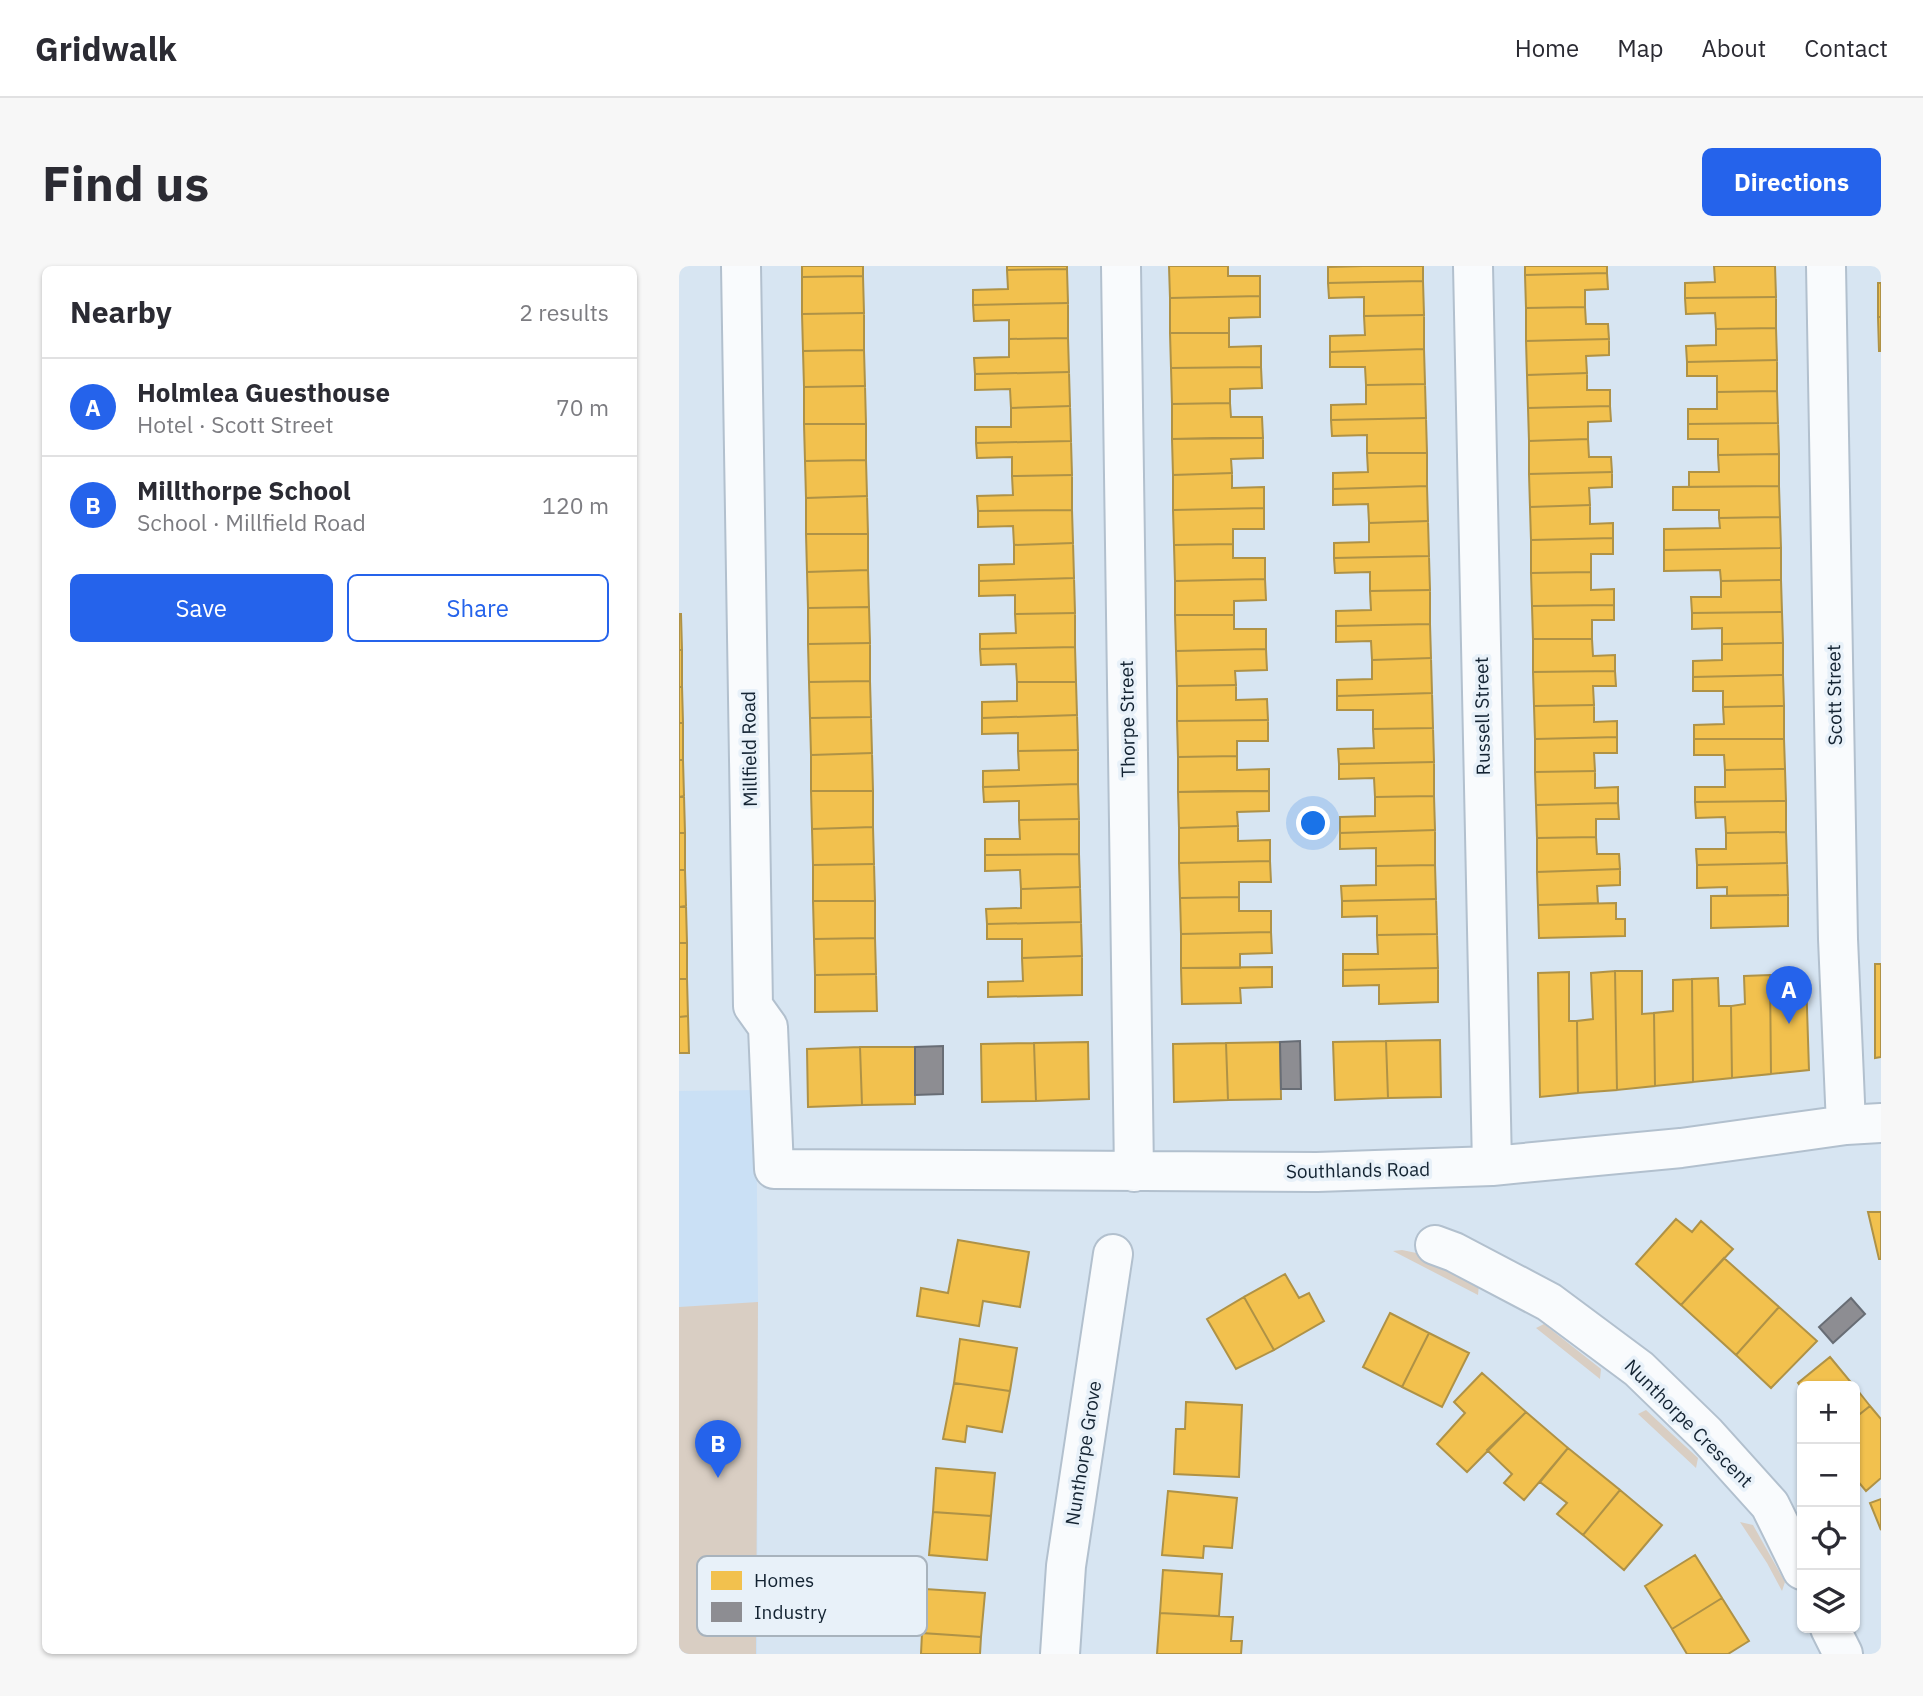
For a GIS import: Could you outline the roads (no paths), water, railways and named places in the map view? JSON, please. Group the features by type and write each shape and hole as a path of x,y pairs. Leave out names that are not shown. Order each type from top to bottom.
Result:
{"street":[{"name":"Millfield Road","path":"741,266 753,1006 768,1027 774,1169 832,1170"},
{"name":"Thorpe Street","path":"1121,266 1134,1172"},
{"name":"Russell Street","path":"1473,266 1492,1166"},
{"name":"Scott Street","path":"1826,266 1838,940 1864,1124"},
{"name":"Southlands Road","path":"832,1170 1317,1172 1492,1166 1681,1148 1864,1124"},
{"name":"Nunthorpe Crescent","path":"1434,1245 1454,1252 1549,1302 1639,1369 1706,1434 1770,1505 1797,1560"},
{"name":"Nunthorpe Grove","path":"1060,1654 1066,1566 1113,1254"},
{"path":"1833,1633 1843,1654"}],"place":[{"name":"Holmlea Guesthouse","path":"1789,1024"},
{"name":"Millthorpe School","path":"718,1478"}]}
